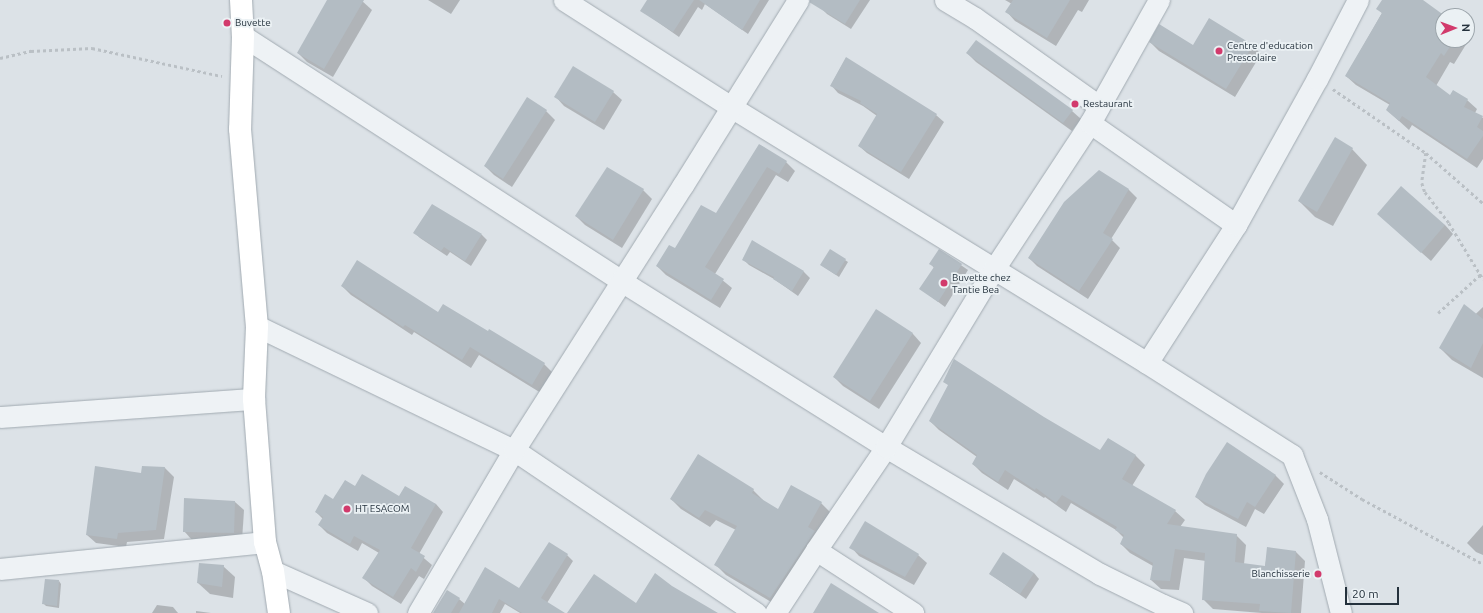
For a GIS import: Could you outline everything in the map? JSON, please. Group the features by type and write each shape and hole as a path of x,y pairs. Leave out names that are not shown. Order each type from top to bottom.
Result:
{"street":[{"path":"240,0 243,36 240,129 257,326 254,399 265,542 273,571 279,613"},
{"path":"564,0 731,106 1147,363 1292,455 1317,519 1341,613"},
{"path":"418,613 514,450 798,0"},
{"path":"945,0 974,18 1236,225"},
{"path":"775,613 886,447 994,269 1094,114 1159,0"},
{"path":"1147,363 1236,225 1317,80 1358,0"},
{"path":"243,36 621,281 886,447 1100,574 1182,613"},
{"path":"257,326 514,450 756,613"},
{"path":"0,417 254,399"},
{"path":"0,569 265,542"},
{"path":"816,550 913,613"},
{"path":"273,571 367,613"}],"path":[{"path":"0,58 31,51 92,48 241,80"},
{"path":"1317,80 1343,95 1426,153 1483,204"},
{"path":"1426,153 1422,183 1425,192 1449,223 1483,279"},
{"path":"1438,313 1481,274"},
{"path":"1315,469 1369,502 1483,564"}],"building":[{"path":"327,0 364,0 324,69 297,53"},
{"path":"647,0 694,0 673,32 640,11"},
{"path":"699,0 760,0 742,30"},
{"path":"810,0 860,0 845,24 809,2"},
{"path":"1013,0 1070,0 1047,38 1005,12"},
{"path":"1382,0 1423,0 1435,9 1435,48 1449,48 1444,56 1441,53 1426,77 1450,95 1453,90 1468,99 1464,107 1483,116 1477,127 1483,131 1483,136 1467,159 1402,116 1399,121 1386,110 1390,103 1345,76 1382,13 1376,9"},
{"path":"1209,18 1253,45 1226,89 1149,42 1159,24 1193,45"},
{"path":"976,40 1073,110 1063,123 966,53"},
{"path":"846,57 937,114 901,172 858,146 877,114 860,103 861,101 830,86"},
{"path":"573,66 614,91 595,122 554,97"},
{"path":"527,97 547,110 503,179 484,166"},
{"path":"1335,137 1353,148 1317,212 1298,201"},
{"path":"759,144 787,161 779,174 767,167 705,267 724,279 711,300 656,266 669,245 675,248 701,205 716,213"},
{"path":"607,167 644,189 613,240 575,216"},
{"path":"1099,170 1129,189 1103,233 1113,239 1079,291 1028,258 1064,202"},
{"path":"1401,186 1445,225 1421,253 1377,214"},
{"path":"432,204 482,234 465,261 444,247 441,251 413,233"},
{"path":"752,240 804,271 792,291 773,279 774,277 742,260"},
{"path":"830,249 846,259 836,275 820,265"},
{"path":"939,249 962,264 938,302 919,289 934,267 929,264"},
{"path":"357,260 438,312 443,304 488,331 489,329 545,363 532,385 470,347 462,360 405,325 403,327 341,286"},
{"path":"1464,304 1483,319 1483,343 1471,368 1439,348"},
{"path":"876,309 913,333 870,401 833,377"},
{"path":"954,359 1044,417 1100,450 1108,438 1136,455 1122,479 1176,510 1167,524 1237,534 1235,562 1265,566 1267,547 1296,551 1291,613 1259,611 1260,604 1202,600 1205,553 1175,549 1170,581 1150,580 1153,563 1120,544 1124,535 1115,530 1117,527 1062,495 1056,503 1036,488 1035,490 1005,470 998,482 972,464 977,455 929,421 948,385 943,382"},
{"path":"1227,442 1276,475 1255,507 1247,502 1238,519 1195,497 1206,474"},
{"path":"698,454 754,489 752,493 778,509 791,485 822,502 808,527 815,531 770,598 714,565 737,526 705,510 699,518 670,499"},
{"path":"95,466 141,473 142,466 165,467 156,530 118,533 117,539 86,535"},
{"path":"362,474 399,496 405,486 436,504 411,548 425,556 416,572 411,568 393,597 362,578 380,550 354,536 350,544 318,525 323,517 315,512 325,494 333,499 345,480 355,486"},
{"path":"184,498 235,501 234,533 183,532"},
{"path":"865,521 919,554 905,577 849,548"},
{"path":"549,542 568,554 541,598 565,613 522,613 499,599 492,613 459,613 485,567 519,588"},
{"path":"1003,552 1034,573 1020,594 989,574"},
{"path":"199,563 224,565 222,587 197,583"},
{"path":"655,573 672,586 718,613 567,613 594,574 636,603"},
{"path":"45,579 59,580 57,606 42,604"},
{"path":"831,583 879,613 813,613"},
{"path":"447,590 460,598 451,613 433,613"}],"place":[{"name":"Buvette","path":"227,23"},
{"name":"Centre d'education Prescolaire","path":"1219,51"},
{"name":"Restaurant","path":"1075,104"},
{"name":"Buvette chez Tantie Bea","path":"944,283"},
{"name":"HT ESACOM","path":"347,509"},
{"name":"Blanchisserie","path":"1318,574"}]}
